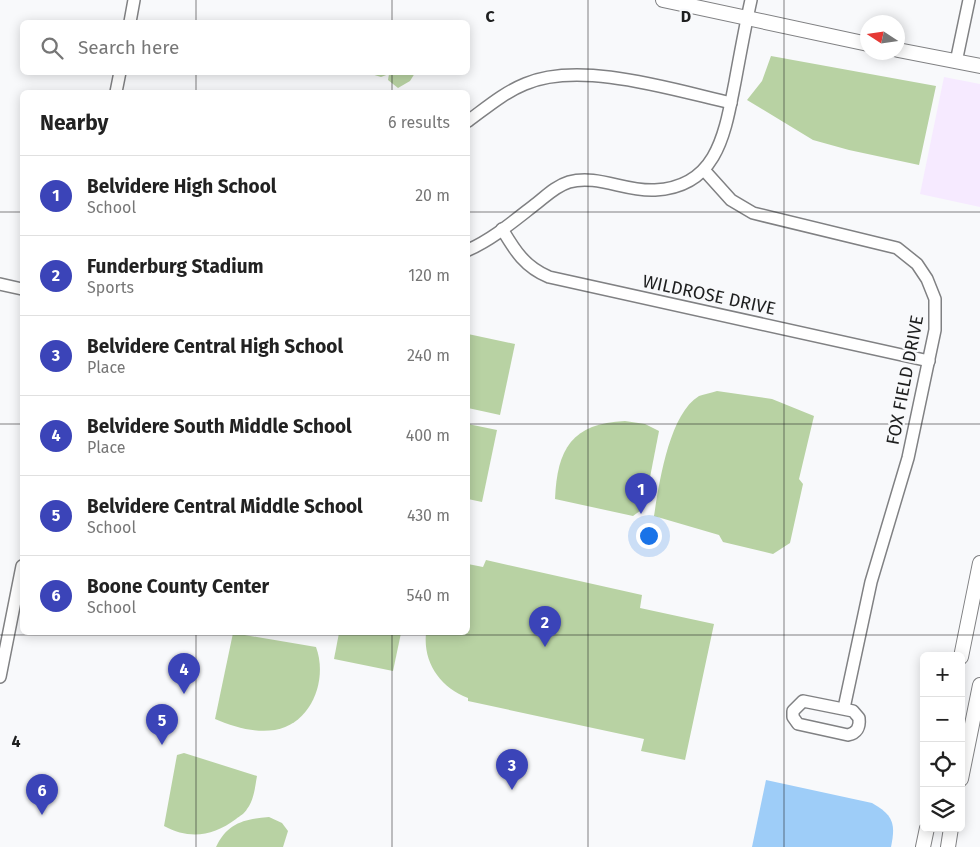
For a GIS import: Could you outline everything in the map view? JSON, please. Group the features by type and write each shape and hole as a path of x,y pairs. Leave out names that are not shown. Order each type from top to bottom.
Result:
{"main road":[{"path":"663,0 860,42"},
{"path":"905,51 980,66"},
{"path":"962,652 980,563"},
{"path":"965,759 980,685"},
{"path":"923,847 926,832"},
{"path":"948,847 950,832"}],"street":[{"path":"130,20 134,0"},
{"path":"470,249 502,230 555,188 571,182 585,180 643,190 661,190 680,185 704,170 718,148 731,103 751,0"},
{"path":"956,62 969,0"},
{"path":"116,90 119,75"},
{"path":"470,119 502,95 524,84 546,78 571,75 601,76 731,103"},
{"name":"FOX FIELD DRIVE","path":"704,170 731,200 753,213 888,245 911,258 927,279 935,299 936,321 904,475 867,597 844,708"},
{"name":"WILDROSE DRIVE","path":"502,230 522,260 530,267 549,277 928,361"},
{"path":"0,284 20,289"},
{"path":"0,677 2,658 20,575"},
{"path":"803,701 844,708 856,713 860,721 857,730 848,735 802,725 793,716 795,707 803,701"}],"shaded area":[{"path":"944,77 980,84 980,207 920,194"}],"green space":[{"path":"771,56 936,86 919,165 813,140 747,100 762,81"},
{"path":"389,75 414,75 410,81 398,88 388,80"},
{"path":"470,334 515,344 500,415 470,408"},
{"path":"717,391 772,399 814,416 799,479 803,484 790,543 773,554 723,542 719,535 654,516 667,451 680,418 689,405 699,396"},
{"path":"625,421 645,424 659,431 644,508 633,516 555,499 559,466 571,442 580,433 592,427"},
{"path":"470,424 497,430 482,502 470,499"},
{"path":"486,560 642,595 640,608 714,624 685,760 641,751 644,739 468,701 468,698 442,681 435,673 427,654 426,635 470,635 470,564 483,567"},
{"path":"233,635 245,635 316,647 320,672 318,685 314,698 299,719 288,726 275,730 259,731 229,725 215,719"},
{"path":"339,635 401,635 393,671 334,659"},
{"path":"184,753 257,776 253,798 241,816 219,829 201,834 183,833 164,826 177,755"},
{"path":"269,817 282,823 288,831 283,847 216,847 225,832 231,827 244,821"}],"water":[{"path":"766,780 872,803 889,816 893,826 891,847 752,847"}],"place":[{"name":"Belvidere High School","path":"641,514"},
{"name":"Funderburg Stadium","path":"545,647"},
{"name":"Belvidere South Middle School","path":"184,694"},
{"name":"Belvidere Central Middle School","path":"162,745"},
{"name":"Belvidere Central High School","path":"512,790"},
{"name":"Boone County Center","path":"42,815"}]}
